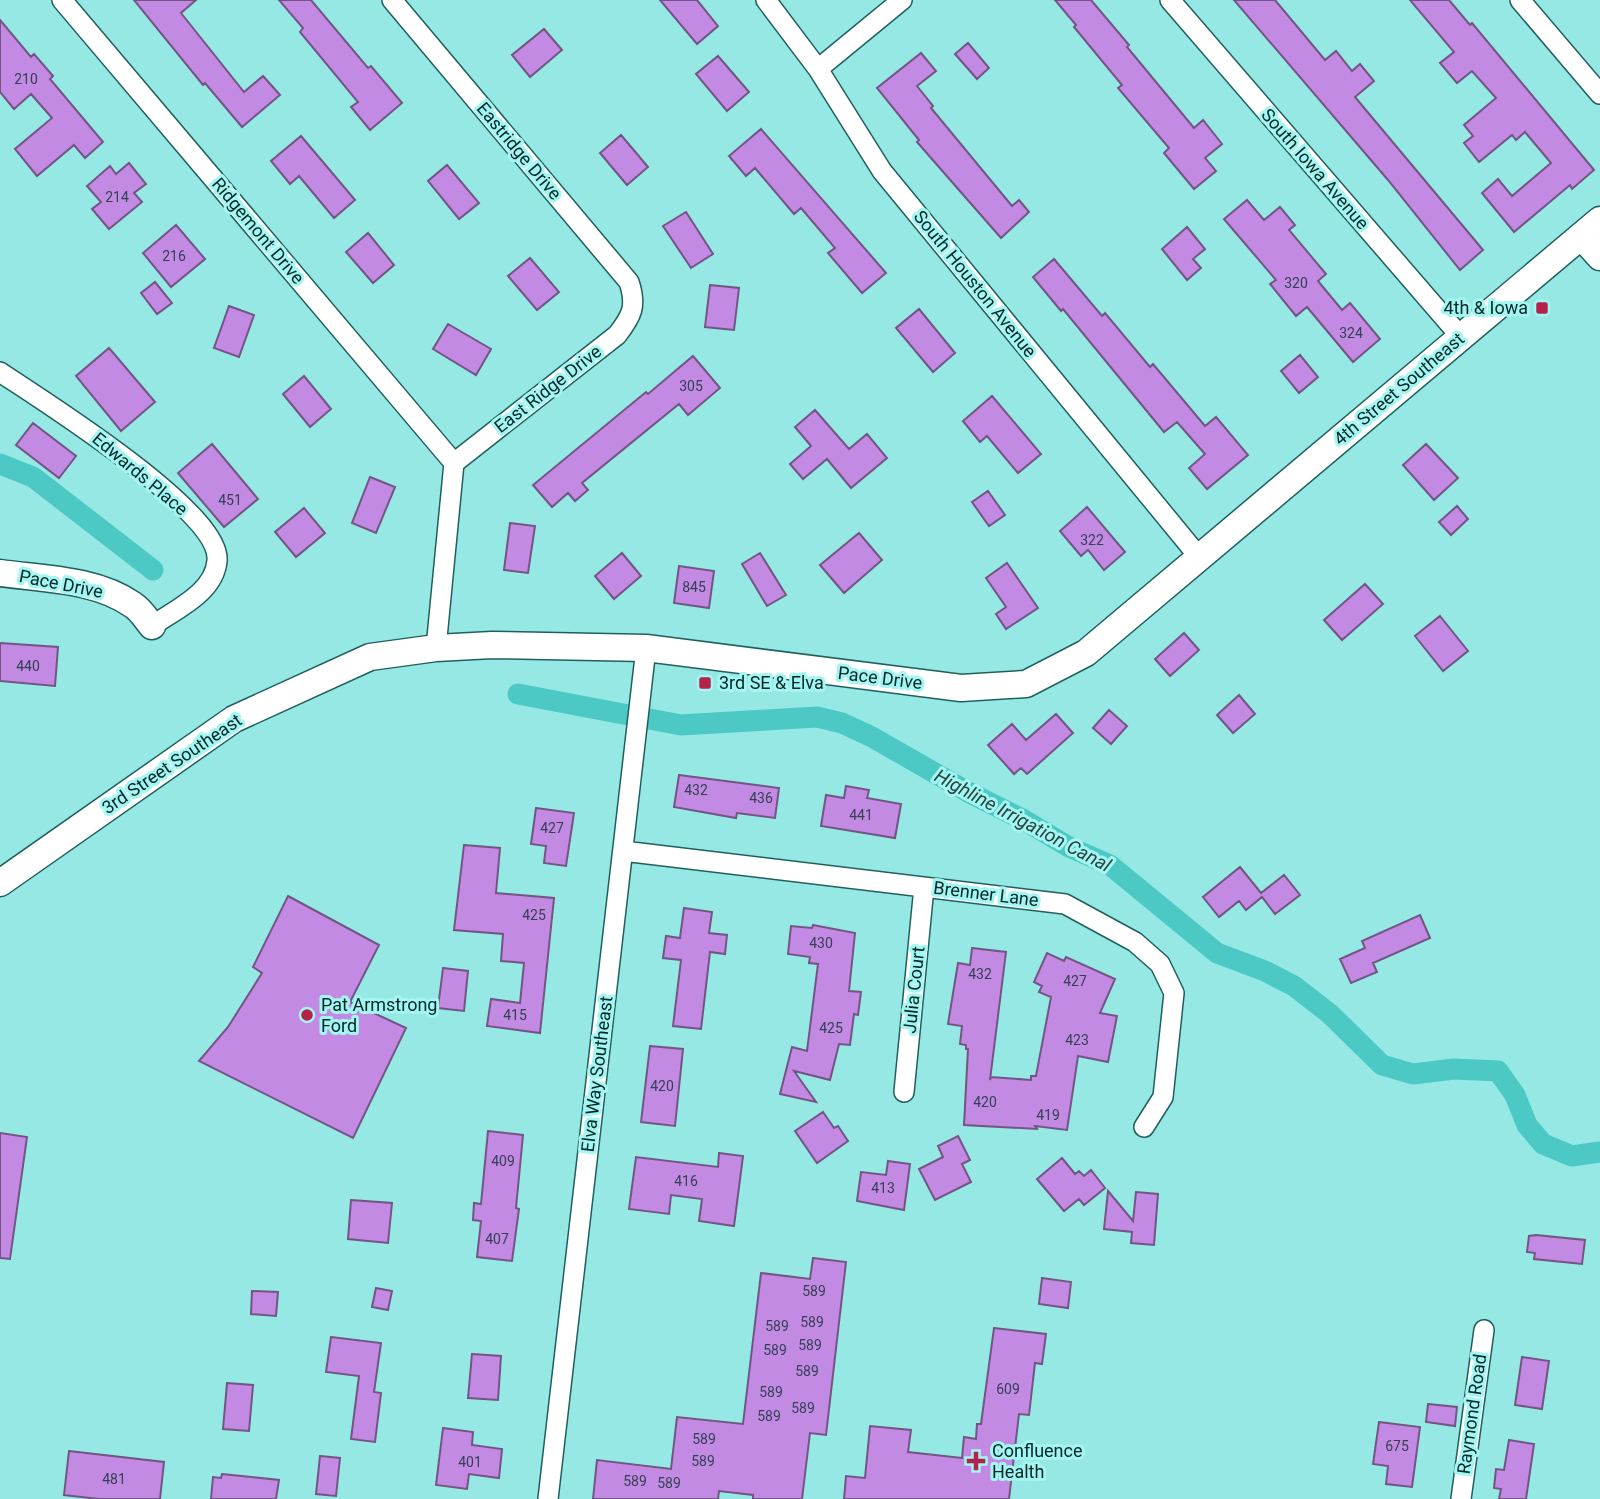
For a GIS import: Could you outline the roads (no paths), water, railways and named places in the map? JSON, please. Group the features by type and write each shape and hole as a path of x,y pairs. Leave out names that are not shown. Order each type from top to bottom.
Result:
{"street":[{"name":"Ridgemont Drive","path":"62,0 454,463"},
{"name":"Eastridge Drive","path":"392,0 629,282 634,297 632,308"},
{"name":"South Houston Avenue","path":"766,0 818,69 882,171 1199,557"},
{"path":"818,69 902,0"},
{"name":"South Iowa Avenue","path":"1170,0 1461,337"},
{"path":"1520,0 1600,94"},
{"path":"1590,228 1600,257"},
{"name":"4th Street Southeast","path":"1199,557 1590,228"},
{"name":"East Ridge Drive","path":"454,463 617,335 631,318 632,308"},
{"name":"Edwards Place","path":"0,372 85,428 148,476 177,500 211,541 217,560 208,586 152,626"},
{"path":"436,648 454,463"},
{"name":"Pace Drive","path":"436,648 492,645 646,648 961,688 1026,684 1086,653 1199,557"},
{"name":"Pace Drive","path":"0,573 104,590 135,606 152,626"},
{"name":"3rd Street Southeast","path":"0,883 234,719 370,657 436,648"},
{"name":"Elva Way Southeast","path":"548,1499 646,648"},
{"name":"Brenner Lane","path":"623,851 1065,904 1135,942 1160,964 1174,993 1163,1097 1144,1128"},
{"name":"Julia Court","path":"904,1093 924,887"},
{"name":"Raymond Road","path":"1461,1499 1484,1330"}],"waterway":[{"name":"Highline Irrigation Canal","path":"0,464 33,477 153,570"},
{"name":"Highline Irrigation Canal","path":"518,694 681,725 817,717 842,723 1024,820 1069,847 1110,865 1217,953 1265,971 1294,986 1330,1014 1382,1065 1413,1074 1454,1069 1498,1071 1515,1095 1527,1125 1543,1144 1572,1156 1600,1152"}],"place":[{"name":"4th & Iowa","path":"1542,308"},
{"name":"3rd SE & Elva","path":"705,683"},
{"name":"Pat Armstrong Ford","path":"307,1015"},
{"name":"Confluence Health","path":"976,1461"}]}
